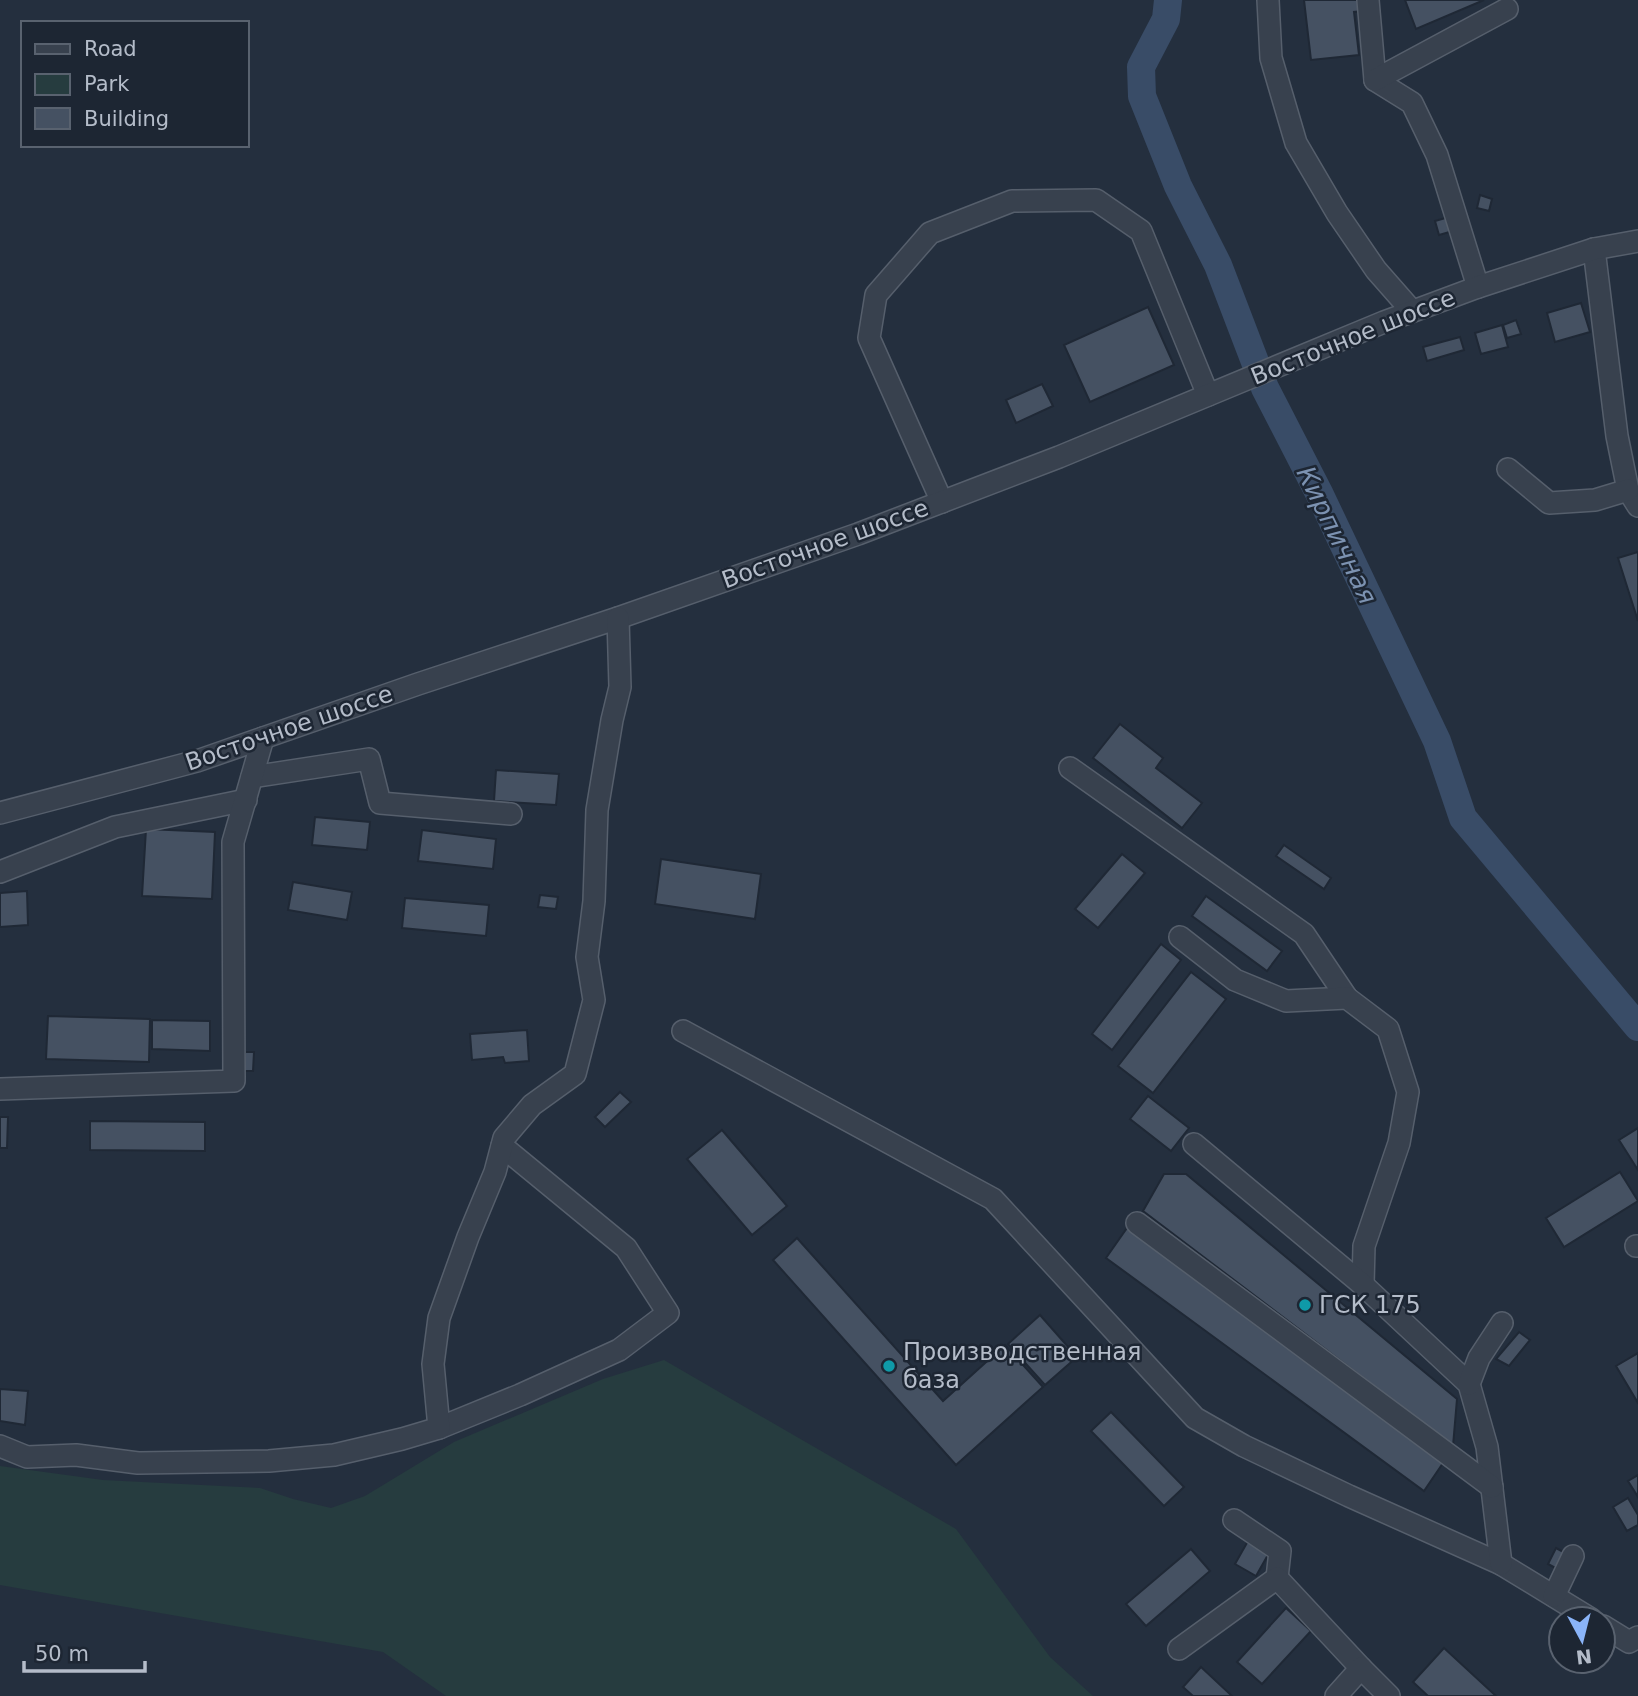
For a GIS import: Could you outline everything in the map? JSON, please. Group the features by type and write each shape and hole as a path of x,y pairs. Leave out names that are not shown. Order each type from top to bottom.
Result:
{"street":[{"path":"1268,0 1271,58 1296,143 1337,213 1376,270 1412,311"},
{"path":"1368,0 1375,80"},
{"path":"1375,80 1507,9"},
{"path":"1375,80 1412,103 1437,155 1478,287"},
{"path":"942,502 869,338 876,295 930,233 1012,201 1096,200 1141,231 1208,395"},
{"name":"Восточное шоссе","path":"0,813 197,761 618,618 858,534 1059,457 1412,311 1594,249 1638,241"},
{"path":"1508,469 1549,503 1633,498 1617,436 1594,249"},
{"path":"439,1428 433,1364 439,1318 468,1237 495,1172 504,1138 532,1105 575,1074 594,1000 587,957 594,901 597,810 620,687 618,618"},
{"path":"0,1089 234,1081 233,842 263,738"},
{"path":"252,777 369,759 380,803 511,814"},
{"path":"1070,768 1304,934 1347,998 1388,1030 1408,1092 1399,1143 1364,1246 1363,1285"},
{"path":"0,872 115,827 246,800"},
{"path":"1180,937 1235,980 1286,1001 1347,998"},
{"path":"683,1031 993,1199 1195,1418 1244,1446 1501,1564 1568,1605"},
{"path":"1194,1144 1363,1285 1469,1384 1487,1447 1501,1564"},
{"path":"0,1446 27,1457 76,1455 138,1463 268,1461 334,1455 439,1428 520,1395 619,1350 668,1313 626,1248 502,1146"},
{"path":"1137,1223 1492,1487"},
{"path":"1469,1384 1479,1358 1502,1323"},
{"path":"1234,1520 1280,1551 1278,1578 1389,1696"},
{"path":"1554,1596 1573,1556"},
{"path":"1179,1649 1278,1578"},
{"path":"1617,1633 1635,1642"},
{"path":"1336,1696 1361,1668"}],"green space":[{"path":"664,1360 956,1529 1050,1657 1093,1696 446,1696 383,1652 0,1585 0,1466 103,1480 260,1488 331,1508 365,1496 454,1442 603,1379"}],"building":[{"path":"1304,0 1361,0 1363,11 1354,12 1359,55 1311,60"},
{"path":"1405,0 1484,0 1416,29"},
{"path":"1480,195 1492,199 1489,211 1477,208"},
{"path":"1449,217 1453,231 1439,235 1435,221"},
{"path":"1581,303 1590,332 1555,342 1547,313"},
{"path":"1148,307 1174,365 1090,402 1064,345"},
{"path":"1516,320 1521,334 1507,338 1503,325"},
{"path":"1502,325 1508,347 1481,354 1475,333"},
{"path":"1460,337 1464,350 1427,361 1423,347"},
{"path":"1042,384 1053,406 1016,423 1006,400"},
{"path":"1638,552 1638,621 1618,558"},
{"path":"1120,724 1163,758 1156,768 1202,803 1182,828 1093,758"},
{"path":"496,770 559,774 556,805 494,801"},
{"path":"315,817 370,822 367,850 312,845"},
{"path":"146,829 215,832 212,899 142,896"},
{"path":"422,830 496,839 493,869 418,861"},
{"path":"1284,845 1331,878 1324,889 1276,856"},
{"path":"1122,854 1145,873 1098,928 1075,909"},
{"path":"661,859 761,874 755,919 655,904"},
{"path":"293,882 352,892 347,920 288,910"},
{"path":"27,891 28,925 0,927 0,893"},
{"path":"540,895 558,897 556,909 538,907"},
{"path":"1206,896 1282,951 1267,971 1192,916"},
{"path":"405,898 489,905 486,936 402,928"},
{"path":"1161,944 1181,960 1112,1050 1092,1034"},
{"path":"1191,972 1226,999 1153,1093 1118,1066"},
{"path":"48,1016 150,1019 149,1062 46,1059"},
{"path":"152,1020 210,1021 210,1051 152,1049"},
{"path":"527,1030 529,1061 505,1063 503,1057 472,1060 470,1034"},
{"path":"245,1052 254,1052 253,1071 244,1071"},
{"path":"620,1092 631,1102 605,1127 595,1117"},
{"path":"1148,1096 1189,1128 1171,1151 1130,1119"},
{"path":"0,1117 8,1117 7,1148 0,1148"},
{"path":"90,1121 205,1122 205,1151 90,1150"},
{"path":"1638,1128 1638,1170 1619,1140"},
{"path":"722,1130 787,1206 752,1235 687,1159"},
{"path":"1620,1172 1638,1201 1564,1247 1546,1218"},
{"name":"ГСК 175","path":"1164,1174 1186,1174 1457,1399 1453,1446 1143,1211"},
{"name":"ГСК 175","path":"1127,1228 1443,1463 1424,1491 1106,1258"},
{"name":"Производственная база","path":"797,1238 943,1401 1005,1345 1043,1387 956,1465 773,1260"},
{"path":"1040,1315 1077,1357 1045,1385 1008,1344"},
{"path":"1519,1332 1530,1340 1509,1366 1496,1359"},
{"path":"1638,1353 1638,1403 1616,1366"},
{"path":"0,1389 28,1391 25,1425 0,1421"},
{"path":"1111,1412 1184,1487 1164,1506 1091,1431"},
{"path":"1638,1475 1638,1497 1628,1481"},
{"path":"1628,1498 1638,1515 1638,1525 1627,1531 1613,1507"},
{"path":"1248,1541 1269,1553 1256,1576 1235,1564"},
{"path":"1556,1548 1569,1555 1561,1571 1548,1564"},
{"path":"1191,1549 1210,1571 1146,1626 1126,1604"},
{"path":"1286,1608 1311,1631 1262,1684 1237,1662"},
{"path":"1444,1648 1496,1696 1428,1696 1413,1682"},
{"path":"1201,1667 1232,1696 1193,1696 1183,1687"}],"waterway":[{"name":"Кирпичная","path":"1168,0 1166,19 1141,67 1142,96 1178,186 1218,265 1265,388 1320,495 1437,741 1463,818 1638,1027"}],"place":[{"name":"ГСК 175","path":"1305,1305"},
{"name":"Производственная база","path":"889,1366"}]}
